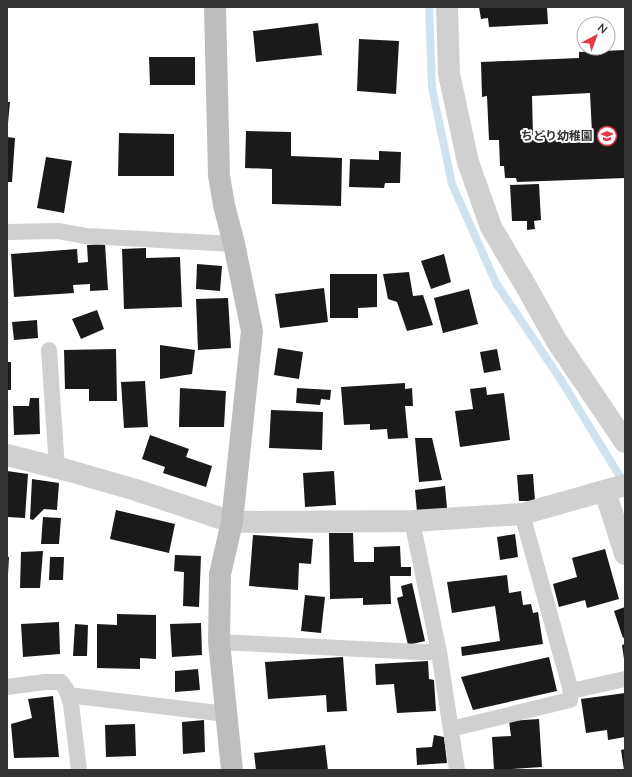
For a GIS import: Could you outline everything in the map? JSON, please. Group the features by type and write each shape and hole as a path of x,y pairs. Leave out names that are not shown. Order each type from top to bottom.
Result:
{"street":[{"path":"215,7 219,176 252,332 232,522 220,574 219,642 232,770"},
{"path":"447,7 449,74 468,162 491,227 556,340 625,442"},
{"path":"7,455 136,490 232,522 412,521 522,514 615,488 625,554"}],"lane":[{"path":"7,232 58,231 86,236 234,244"},
{"path":"49,350 57,468"},
{"path":"450,729 570,700 571,691 522,514"},
{"path":"412,521 439,652 457,770"},
{"path":"219,642 439,652"},
{"path":"571,691 625,679"},
{"path":"7,687 45,682 60,682 66,689 71,704 79,770"},
{"path":"68,695 226,714"}],"building":[{"path":"479,7 547,7 548,24 489,27 488,18 481,19"},
{"path":"318,23 322,55 256,62 253,31"},
{"path":"359,39 399,41 396,94 357,91"},
{"path":"616,50 625,50 625,178 517,182 516,178 505,178 504,166 500,166 499,140 489,140 487,96 482,97 481,62 579,58 579,56 616,56","holes":["590,93 592,133 533,136 532,96"]},
{"path":"149,57 195,57 195,85 150,85"},
{"path":"7,102 10,102 8,123 7,122"},
{"path":"246,131 291,132 291,156 342,158 341,206 272,204 272,169 245,168"},
{"path":"119,133 174,134 174,176 118,176"},
{"path":"7,137 15,138 12,182 7,182"},
{"path":"379,151 401,152 400,183 385,183 384,188 349,187 350,159 379,160"},
{"path":"46,157 72,161 64,213 37,208"},
{"path":"539,184 541,220 534,221 535,229 527,230 527,221 512,221 510,185"},
{"path":"105,244 108,290 90,291 90,284 73,285 74,293 14,297 11,254 77,249 78,263 88,262 87,245"},
{"path":"146,248 146,258 180,257 182,307 124,309 122,249"},
{"path":"444,254 451,282 431,289 421,261"},
{"path":"197,264 222,266 220,291 196,289"},
{"path":"409,272 413,296 423,295 433,325 407,331 397,302 388,299 383,274"},
{"path":"330,274 377,274 377,307 358,308 358,318 330,318"},
{"path":"324,288 328,322 280,328 275,294"},
{"path":"469,289 478,324 443,333 434,298"},
{"path":"228,298 231,348 198,350 196,299"},
{"path":"97,310 104,329 81,339 72,319"},
{"path":"37,320 38,338 14,340 12,322"},
{"path":"160,345 195,350 192,374 160,379"},
{"path":"278,348 303,352 299,379 274,375"},
{"path":"116,349 117,401 89,401 89,389 65,389 64,350"},
{"path":"497,349 501,370 484,373 480,352"},
{"path":"7,362 11,362 11,390 7,390"},
{"path":"145,381 148,427 124,428 121,382"},
{"path":"405,383 405,389 412,388 413,406 405,406 408,438 388,439 387,429 370,430 370,424 344,425 341,387"},
{"path":"486,387 487,395 504,393 510,440 460,447 455,411 473,409 470,389"},
{"path":"180,388 226,391 224,427 179,427"},
{"path":"297,388 331,390 330,400 321,399 320,405 296,403"},
{"path":"30,398 39,398 40,434 14,435 13,406 29,406"},
{"path":"271,410 323,412 322,450 269,448"},
{"path":"150,435 189,449 186,457 212,466 206,487 163,473 165,467 142,459"},
{"path":"415,438 432,438 442,480 419,482"},
{"path":"7,471 28,474 25,518 7,517"},
{"path":"334,471 336,505 305,507 303,473"},
{"path":"533,474 535,501 519,501 517,475"},
{"path":"32,479 59,483 57,510 44,509 33,520 30,519"},
{"path":"445,486 447,508 417,512 415,490"},
{"path":"116,510 175,524 169,553 110,539"},
{"path":"43,517 61,518 59,544 41,544"},
{"path":"329,533 353,533 354,562 374,562 374,547 400,546 401,567 411,567 411,576 390,576 391,604 363,605 363,598 330,599"},
{"path":"515,534 518,557 500,560 497,537"},
{"path":"253,535 313,539 311,564 299,563 298,590 249,586"},
{"path":"605,549 619,599 587,608 585,600 559,607 553,584 577,577 572,558"},
{"path":"43,551 40,588 20,588 21,552"},
{"path":"175,555 201,556 199,607 183,606 184,572 174,571"},
{"path":"7,557 9,557 8,574 7,574"},
{"path":"50,557 64,557 63,580 49,580"},
{"path":"507,575 509,593 521,591 523,605 531,604 533,613 538,612 543,644 462,656 461,647 500,641 495,606 452,613 447,582"},
{"path":"412,583 425,641 408,645 397,598 403,596 401,586"},
{"path":"305,595 325,597 321,633 301,631"},
{"path":"625,607 625,637 623,638 614,611"},
{"path":"117,614 156,615 156,659 140,658 140,669 97,668 97,624 117,625"},
{"path":"59,622 60,654 23,657 21,624"},
{"path":"201,623 202,655 172,657 170,624"},
{"path":"75,624 88,625 87,656 73,656"},
{"path":"625,644 625,659 624,659 622,645"},
{"path":"343,657 347,711 327,712 326,695 268,699 265,662"},
{"path":"549,657 557,691 473,710 461,677"},
{"path":"428,661 429,679 434,680 436,711 397,713 394,684 376,685 375,664"},
{"path":"198,669 200,690 175,692 175,671"},
{"path":"625,693 625,737 608,740 607,730 586,733 581,699"},
{"path":"53,696 59,757 14,758 11,724 32,718 28,699"},
{"path":"539,719 542,767 494,770 492,737 511,736 509,721"},
{"path":"204,720 205,752 183,754 182,722"},
{"path":"135,724 136,756 106,757 105,725"},
{"path":"434,735 444,737 447,763 417,765 416,748 432,747"},
{"path":"325,745 328,770 256,770 254,753"},
{"path":"625,749 625,770 624,770 621,750"}],"waterway":[{"path":"429,7 432,88 452,184 496,283 561,380 624,483"}],"place":[{"name":"ちどり幼稚園","path":"607,136"}]}
